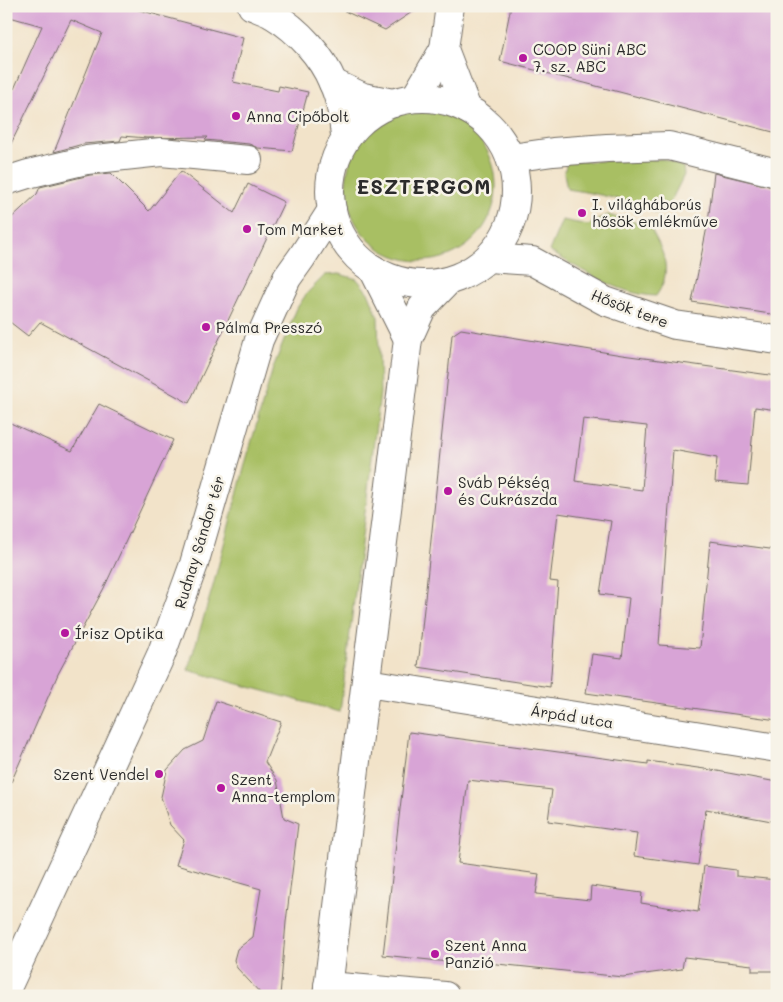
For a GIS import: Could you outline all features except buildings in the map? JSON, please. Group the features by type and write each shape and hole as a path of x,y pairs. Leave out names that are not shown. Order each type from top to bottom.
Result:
{"main road":[{"path":"252,6 272,13 313,50 333,82 342,108 346,136"},
{"path":"450,6 444,49 467,108"},
{"path":"408,339 365,263 341,235 332,210 330,189 333,168 346,136 371,114 404,100 444,49"},
{"path":"302,257 330,250 365,263 397,280 422,284 448,280 470,272 489,258 505,236 515,211 517,184 511,158 500,138 486,121 467,108 442,100 363,97 333,82"},
{"path":"511,158 553,152 669,146 777,173"},
{"path":"6,194 17,177 88,160 161,152 248,160"},
{"name":"Rudnay Sándor tér","path":"7,987 162,655 194,564 259,340 273,306 287,278 332,210"},
{"name":"Hősök tere","path":"489,258 532,261 605,301 675,325 777,340"},
{"path":"445,996 327,991 367,683 408,339 422,308 448,280"},
{"name":"Árpád utca","path":"367,683 777,748"}],"green space":[{"path":"421,111 450,117 474,133 490,157 496,186 490,215 474,239 450,255 421,261 392,255 368,239 352,215 346,186 352,157 368,133 392,117"},
{"path":"663,159 683,167 684,175 667,209 659,214 614,198 567,189 564,173 567,162"},
{"path":"608,215 649,226 662,252 665,269 661,287 656,296 642,295 614,286 549,251 562,220 588,225"},
{"path":"339,274 357,279 369,294 378,317 380,393 340,712 188,670 273,368 297,308 307,293 325,275"}],"place":[{"name":"COOP Süni ABC 7. sz. ABC","path":"523,58"},
{"name":"Anna Cipőbolt","path":"236,116"},
{"name":"I. világháborús hősök emlékműve","path":"582,213"},
{"name":"Tom Market","path":"247,229"},
{"name":"Pálma Presszó","path":"206,327"},
{"name":"Sváb Pékség és Cukrászda","path":"448,491"},
{"name":"Írisz Optika","path":"65,633"},
{"name":"Szent Vendel","path":"159,774"},
{"name":"Szent Anna-templom","path":"221,788"},
{"name":"Szent Anna Panzió","path":"435,954"}],"district":[{"name":"ESZTERGOM","path":"424,186"}]}
